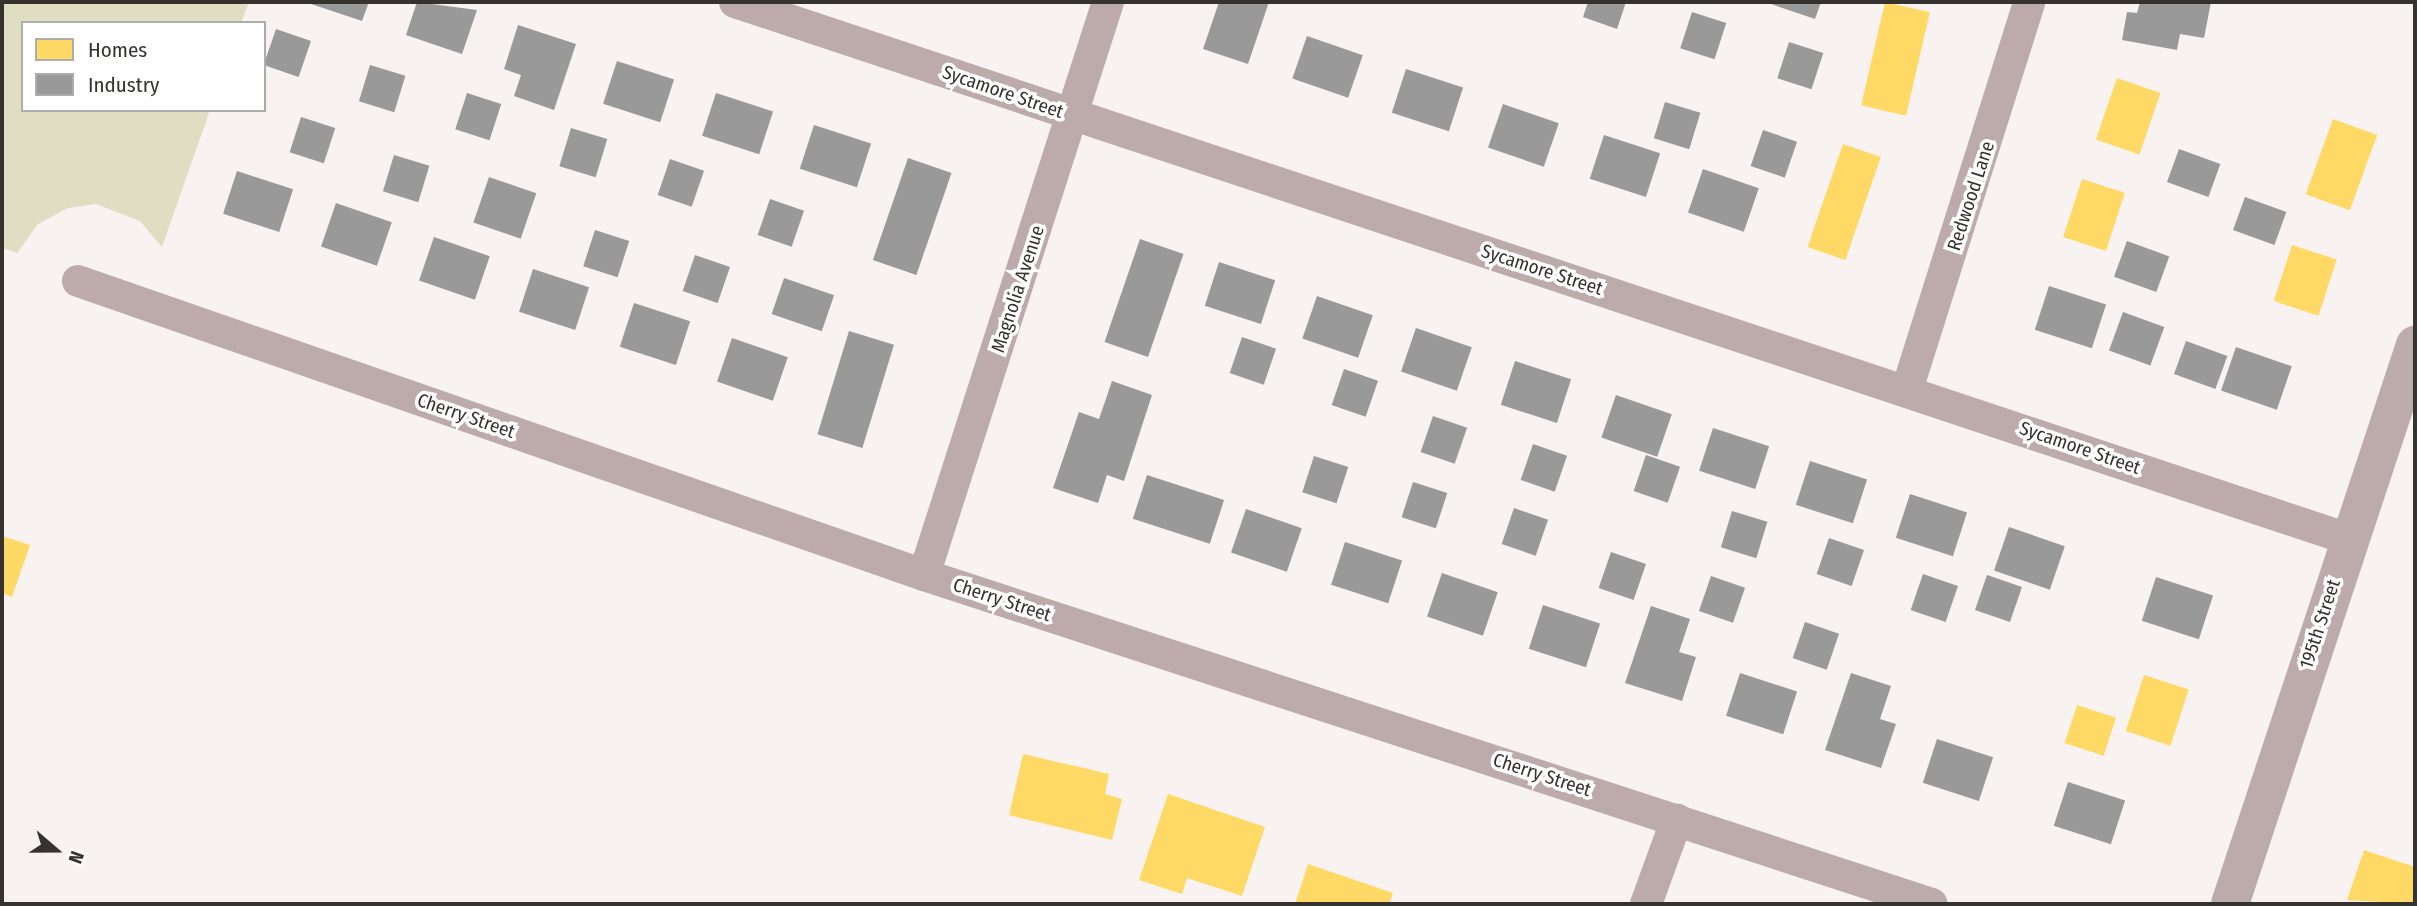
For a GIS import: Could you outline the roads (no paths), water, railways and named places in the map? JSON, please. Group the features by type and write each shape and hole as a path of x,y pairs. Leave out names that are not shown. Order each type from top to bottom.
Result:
{"street":[{"name":"Sycamore Street","path":"735,2 2348,539"},
{"name":"Magnolia Avenue","path":"924,575 1062,155 1069,114 1108,2"},
{"name":"Redwood Lane","path":"1907,390 2029,2"},
{"name":"Cherry Street","path":"78,281 924,575 1932,904"},
{"name":"195th Street","path":"2230,904 2348,539 2415,345"},
{"path":"1646,904 1677,819"}]}
